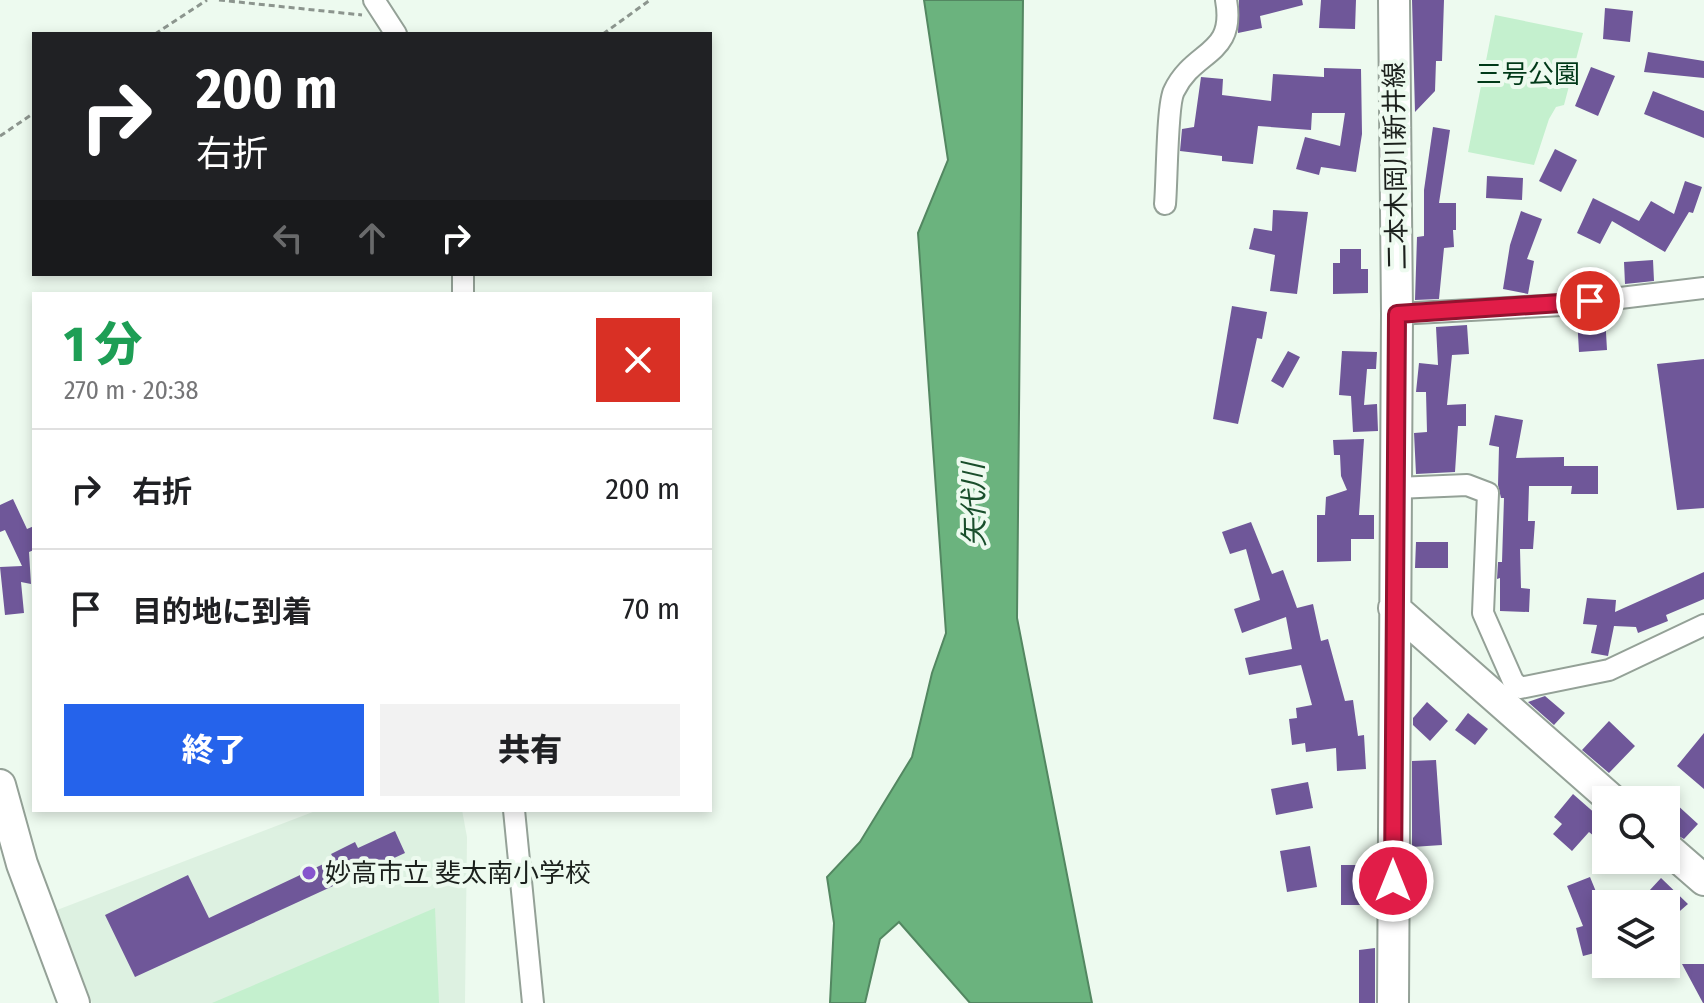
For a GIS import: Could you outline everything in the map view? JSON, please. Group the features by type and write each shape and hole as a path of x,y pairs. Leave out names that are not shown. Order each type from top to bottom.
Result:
{"main road":[{"name":"二本木岡川新井線","path":"1393,1003 1397,314 1394,0"},
{"path":"1394,608 1512,697 1598,786"},
{"path":"0,785 22,864 74,1003"},
{"path":"1680,859 1704,880"}],"street":[{"path":"1165,204 1173,92 1199,59 1221,44 1230,22 1226,0"},
{"path":"1397,314 1562,305 1704,288"},
{"path":"1396,488 1467,485 1488,493 1483,613 1513,681 1512,697 1609,670 1704,625"},
{"path":"514,812 533,1003"}],"path":[{"path":"158,32 207,0"},
{"path":"219,0 385,17"},
{"path":"606,32 650,0"},
{"path":"0,136 32,114"}],"shaded area":[{"name":"妙高市立 斐太南小学校","path":"313,812 462,812 467,837 465,1003 92,1003 57,910"}],"green space":[{"name":"三号公園","path":"1495,15 1583,33 1564,105 1556,107 1549,119 1534,165 1468,152"},
{"path":"435,908 439,1003 212,1003"}],"water":[{"name":"矢代川","path":"924,0 1023,0 1017,618 1092,1003 970,1003 899,922 880,939 865,1003 830,1003 834,923 827,877 860,842 912,757 932,673 946,633 918,233 948,160"}],"building":[{"path":"1239,0 1302,0 1303,5 1260,16 1262,28 1238,33"},
{"path":"1321,0 1356,0 1355,29 1319,28"},
{"path":"1412,0 1444,0 1442,61 1436,61 1435,91 1415,112"},
{"path":"1605,8 1633,11 1630,42 1603,39"},
{"path":"1648,52 1704,61 1704,78 1644,72"},
{"path":"1591,67 1615,76 1598,116 1575,106"},
{"path":"1324,68 1361,69 1362,134 1356,172 1321,167 1319,175 1296,169 1305,137 1340,146 1345,113 1312,113 1311,130 1258,126 1253,164 1222,161 1222,156 1180,151 1182,129 1194,127 1201,77 1223,79 1222,95 1271,101 1273,74 1324,77"},
{"path":"1653,91 1704,111 1704,138 1644,114"},
{"path":"1433,127 1450,130 1439,203 1456,203 1456,230 1453,230 1454,247 1444,248 1439,299 1415,300 1417,237 1424,236 1424,190"},
{"path":"1555,149 1577,160 1561,192 1539,181"},
{"path":"1487,176 1523,178 1522,200 1486,198"},
{"path":"1685,181 1702,187 1693,213 1689,212 1665,252 1612,221 1600,244 1577,233 1593,198 1639,221 1651,201 1674,214"},
{"path":"1273,210 1308,212 1297,294 1270,291 1275,255 1249,249 1254,228 1272,231"},
{"path":"1521,211 1542,219 1527,259 1534,261 1528,294 1503,289 1510,245"},
{"path":"1340,249 1361,249 1361,269 1368,269 1368,293 1333,294 1333,263 1340,263"},
{"path":"1653,260 1654,281 1625,284 1624,262"},
{"path":"1232,306 1267,312 1262,339 1257,338 1238,424 1213,419"},
{"path":"1605,315 1607,350 1579,352 1577,317"},
{"path":"1467,325 1469,354 1452,355 1447,405 1466,404 1466,426 1458,426 1455,472 1416,474 1414,433 1427,432 1426,392 1416,392 1419,363 1438,365 1436,327"},
{"path":"1288,351 1300,357 1283,388 1271,381"},
{"path":"1342,351 1377,352 1376,369 1367,369 1364,405 1377,404 1378,431 1353,432 1351,396 1339,395"},
{"path":"1704,359 1704,508 1677,510 1657,364"},
{"path":"1495,415 1523,420 1516,458 1564,457 1564,466 1598,466 1598,494 1571,494 1572,486 1529,486 1528,521 1535,521 1533,549 1520,549 1521,588 1530,589 1529,612 1500,611 1500,578 1497,579 1498,562 1502,562 1504,498 1501,498 1498,485 1499,447 1489,445"},
{"path":"1364,439 1359,515 1374,515 1374,539 1351,539 1351,561 1317,562 1317,515 1325,515 1326,497 1347,490 1341,476 1340,455 1334,455 1333,440"},
{"path":"13,499 27,529 32,527 32,551 29,552 31,584 21,582 24,613 5,615 0,567 22,566 5,530 0,532 0,505"},
{"path":"1251,522 1272,574 1283,570 1297,608 1313,604 1321,641 1328,639 1345,701 1353,700 1358,736 1364,735 1366,769 1337,771 1336,748 1306,752 1305,743 1292,745 1289,719 1297,718 1296,708 1312,705 1301,665 1249,675 1245,658 1292,649 1286,617 1242,633 1234,609 1260,600 1246,549 1230,554 1222,532"},
{"path":"1416,542 1448,542 1448,568 1415,568"},
{"path":"1704,572 1704,599 1666,615 1668,621 1638,633 1636,627 1614,626 1608,656 1591,653 1597,625 1583,624 1587,598 1616,600 1615,612"},
{"path":"1545,696 1565,713 1554,725 1528,702"},
{"path":"1427,702 1448,721 1430,741 1413,725 1413,718"},
{"path":"1468,713 1488,729 1475,745 1455,730"},
{"path":"1609,721 1635,746 1609,773 1582,750"},
{"path":"1704,733 1704,789 1677,766"},
{"path":"1436,760 1442,845 1412,847 1412,761"},
{"path":"1308,782 1313,808 1276,815 1271,789"},
{"path":"1573,794 1592,811 1592,834 1589,832 1572,851 1553,834 1562,824 1554,817"},
{"path":"1680,808 1698,824 1684,839 1680,837"},
{"path":"395,831 405,853 135,977 105,915 188,875 209,918 334,859 331,854 355,842 358,848"},
{"path":"1310,846 1317,887 1287,892 1280,851"},
{"path":"1341,865 1370,865 1370,905 1341,905"},
{"path":"1590,877 1595,890 1592,890 1592,954 1583,956 1576,928 1583,926 1567,886"},
{"path":"1661,878 1673,890 1650,890"},
{"path":"1680,896 1688,904 1680,911"},
{"path":"1375,948 1375,1003 1359,1003 1359,950"},
{"path":"1682,964 1704,964 1704,1003 1703,1003"}],"place":[{"name":"妙高市立 斐太南小学校","path":"309,873"}],"route":[{"path":"1393,881 1397,314 1590,301"}]}
